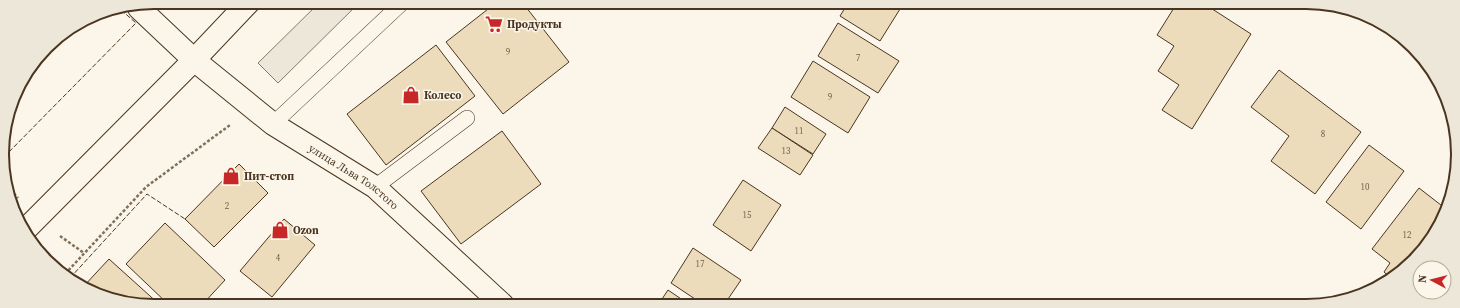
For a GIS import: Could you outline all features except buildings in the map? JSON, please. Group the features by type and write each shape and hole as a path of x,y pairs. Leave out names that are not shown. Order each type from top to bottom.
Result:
{"street":[{"name":"улица Льва Толстого","path":"141,9 194,60 273,124 375,187 496,299"},
{"path":"28,227 194,60 242,9"}],"lane":[{"path":"273,124 396,9"},
{"path":"375,187 467,118"}],"path":[{"path":"68,271 146,187 253,108"}],"shaded area":[{"path":"313,9 353,9 278,83 258,63"}],"fence":[{"path":"9,152 136,23 124,12"},
{"path":"73,275 147,194 185,219"}],"place":[{"name":"Продукты","path":"494,24"},
{"name":"Колесо","path":"411,95"},
{"name":"Пит-стоп","path":"231,176"},
{"name":"Ozon","path":"280,230"}]}
